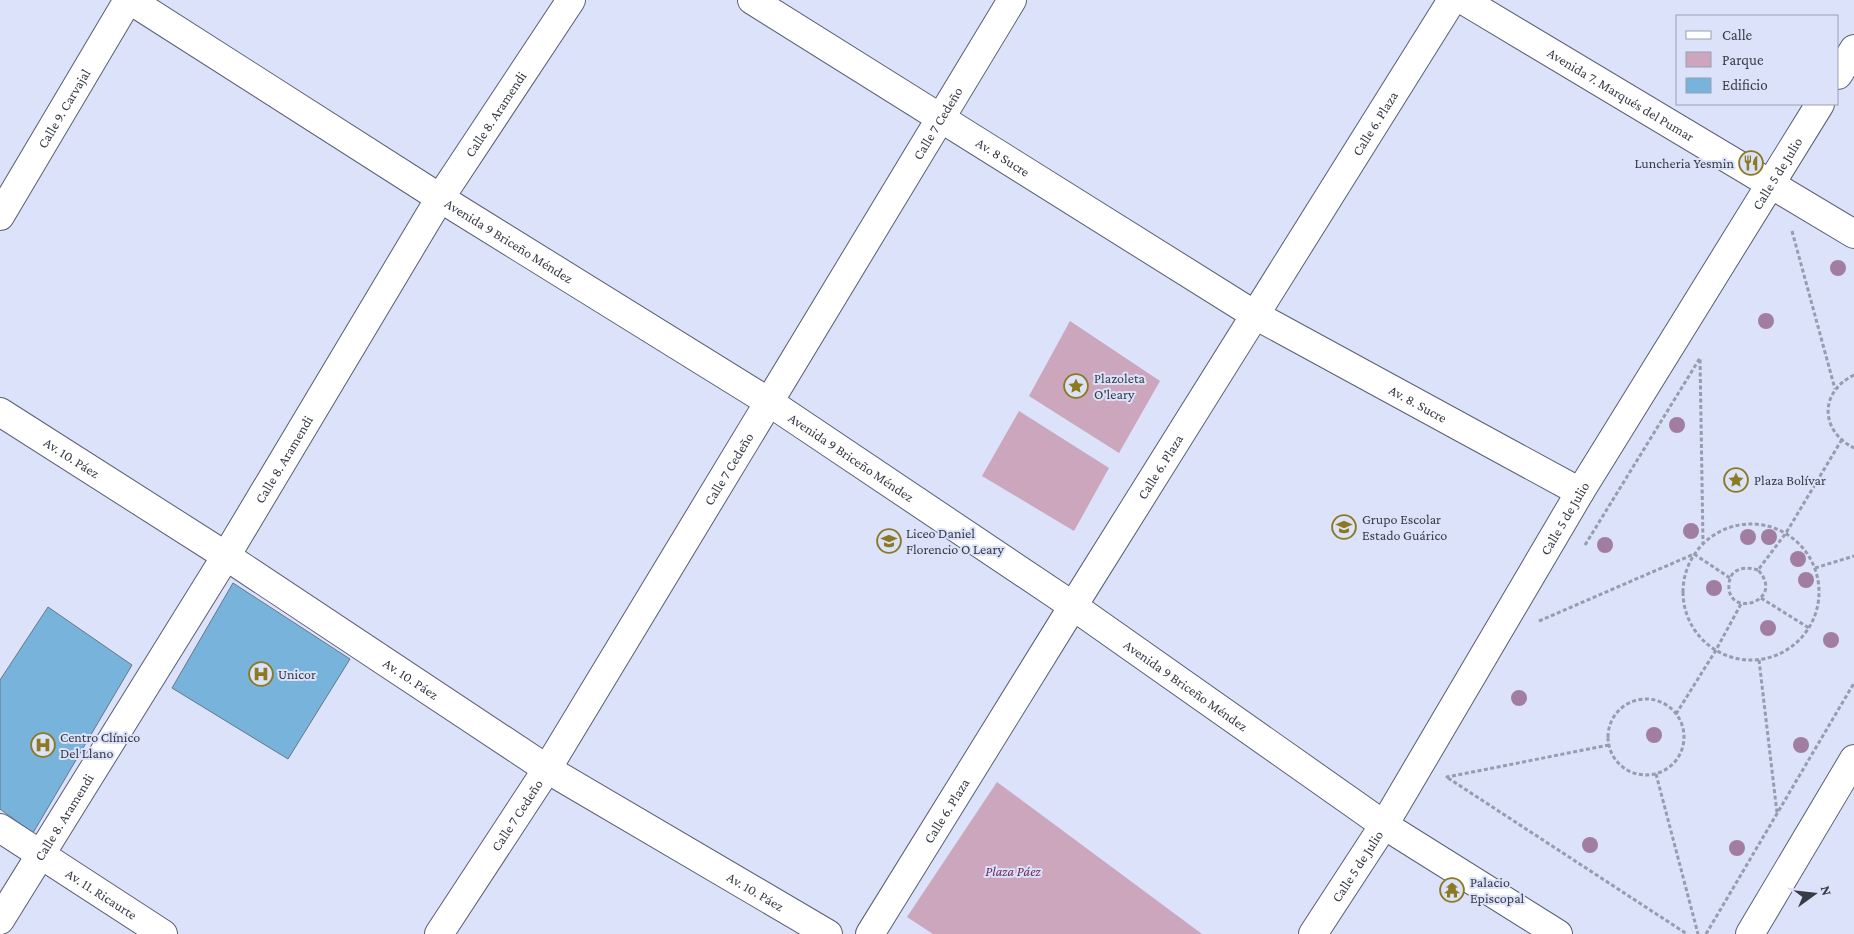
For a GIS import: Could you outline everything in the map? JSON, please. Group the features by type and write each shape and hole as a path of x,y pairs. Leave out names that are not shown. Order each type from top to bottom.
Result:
{"street":[{"name":"Avenida 9 Briceño Méndez","path":"129,0 440,198 769,402 1073,606 1384,825 1558,934"},
{"name":"Calle 9. Carvajal","path":"0,216 129,0"},
{"name":"Calle 8. Aramendi","path":"0,920 226,556 440,198 571,0"},
{"name":"Av. 8 Sucre","path":"752,0 1255,315"},
{"name":"Calle 7 Cedeño","path":"439,934 547,769 1012,0"},
{"name":"Calle 6. Plaza","path":"870,934 1452,0"},
{"name":"Avenida 7. Marqués del Pumar","path":"1463,0 1854,234"},
{"path":"1839,73 1854,49"},
{"name":"Calle 5 de Julio","path":"1313,934 1384,825 1580,492 1819,105"},
{"name":"Av. 8. Sucre","path":"1255,315 1580,492"},
{"name":"Av. 10. Páez","path":"0,412 226,556 547,769 828,934"},
{"path":"1750,934 1854,759"},
{"name":"Av. 11. Ricaurte","path":"0,828 163,934"}],"path":[{"path":"1790,225 1835,388"},
{"path":"1584,547 1705,350"},
{"path":"1700,358 1703,544"},
{"path":"1854,375 1844,380 1835,388 1828,410 1829,422 1834,432 1842,441 1854,448"},
{"path":"1758,570 1786,533 1842,441"},
{"path":"1756,524 1770,526 1786,533 1802,546 1815,568 1818,585 1818,605 1809,628 1791,648 1759,660 1749,660 1732,657 1716,650 1701,637 1689,619 1684,603 1684,586 1688,567 1694,554 1703,544 1718,532 1734,526 1756,524"},
{"path":"1694,554 1730,578"},
{"path":"1542,614 1537,622 1694,554"},
{"path":"1815,568 1854,556"},
{"path":"1748,567 1758,570 1764,576 1766,586 1762,598 1751,604 1741,604 1731,595 1728,587 1730,578 1740,568 1748,567"},
{"path":"1762,598 1809,628"},
{"path":"1676,714 1716,650 1741,604"},
{"path":"1759,660 1777,814"},
{"path":"1706,934 1854,683"},
{"path":"1655,700 1666,705 1676,714 1684,734 1683,746 1670,767 1656,774 1645,775 1627,770 1616,760 1609,745 1608,730 1614,715 1621,708 1632,701 1655,700"},
{"path":"1447,777 1609,745"},
{"path":"1447,777 1452,769"},
{"path":"1656,774 1698,934"},
{"path":"1447,777 1687,934"}],"green space":[{"path":"1070,321 1160,381 1119,453 1029,396"},
{"path":"1019,411 1109,468 1074,531 982,476"},
{"name":"Plaza Páez","path":"997,782 1202,934 933,934 907,917"}],"building":[{"name":"Unicor","path":"233,583 350,659 288,759 172,688"},
{"name":"Centro Clínico Del Llano","path":"48,607 132,665 33,833 0,809 0,680"}],"place":[{"name":"Luncheria Yesmin","path":"1751,163"},
{"name":"Plazoleta O'leary","path":"1076,386"},
{"name":"Plaza Bolívar","path":"1736,480"},
{"name":"Grupo Escolar Estado Guárico","path":"1344,527"},
{"name":"Liceo Daniel Florencio O Leary","path":"889,541"},
{"name":"Unicor","path":"261,674"},
{"name":"Centro Clínico Del Llano","path":"43,745"},
{"name":"Palacio Episcopal","path":"1452,890"}]}
